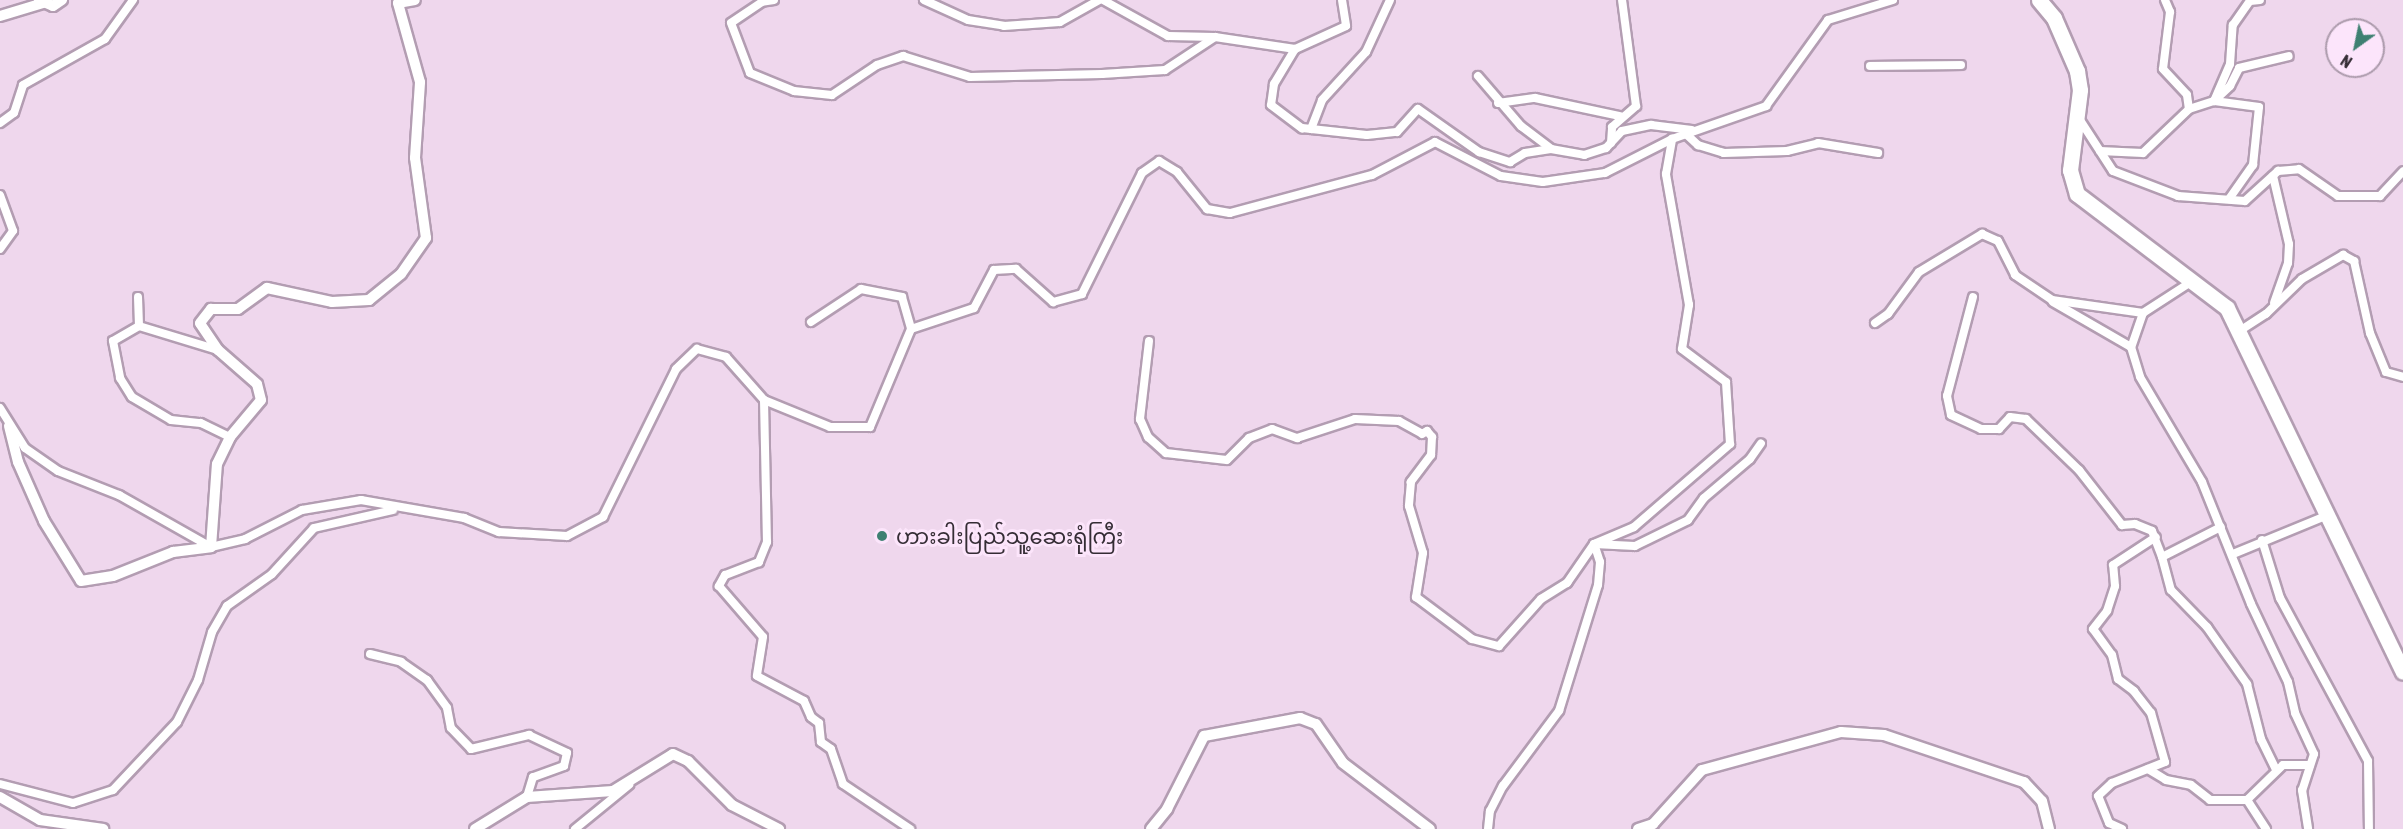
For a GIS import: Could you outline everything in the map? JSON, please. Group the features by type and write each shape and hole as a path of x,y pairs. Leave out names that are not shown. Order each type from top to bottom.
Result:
{"highway":[{"path":"2039,0 2070,51 2080,90 2070,170 2077,194 2221,301 2241,330 2403,672"}],"street":[{"path":"0,16 41,2 53,6 62,0"},
{"path":"0,123 14,113 23,85 105,39 133,0"},
{"path":"211,547 218,464 230,437 261,400 257,384 218,350 200,323 211,309 238,309 267,288 332,302 369,300 401,274 426,238 415,158 420,82 395,1 415,0"},
{"path":"774,0 762,2 731,23 750,73 794,92 832,95 877,65 903,56 970,77 1165,70 1215,37"},
{"path":"924,0 968,20 1004,26 1060,22 1101,0 1168,36 1215,37 1295,49 1346,26 1342,0"},
{"path":"1311,129 1322,100 1366,52 1390,0"},
{"path":"1611,143 1612,127 1620,116 1636,106 1622,0"},
{"path":"911,329 974,308 994,270 1016,269 1053,302 1082,294 1142,173 1159,161 1178,172 1207,209 1230,213 1372,175 1435,142 1501,176 1543,182 1605,173 1672,139 1766,106 1828,20 1893,0"},
{"path":"2165,0 2170,12 2163,69 2187,95 2189,108"},
{"path":"2214,101 2230,64 2233,25 2250,1 2260,0"},
{"path":"1295,49 1274,84 1271,105 1302,128 1367,135 1396,132 1418,109 1495,159 1510,162 1525,153 1551,149 1584,155 1611,143 1622,131 1651,125 1689,132 1698,145 1724,153 1787,151 1818,143 1878,153"},
{"path":"2214,101 2230,86 2239,68 2289,56"},
{"path":"1870,66 1961,64"},
{"path":"1478,76 1498,103 1551,149"},
{"path":"1498,103 1535,98 1620,116"},
{"path":"2100,151 2143,153 2189,108 2214,101 2259,107 2253,165 2229,200"},
{"path":"2078,117 2113,171 2178,196 2245,201 2272,176 2299,169 2338,196 2380,196 2403,171"},
{"path":"1149,341 1140,418 1148,437 1166,453 1227,460 1250,438 1272,429 1297,438 1355,419 1399,421 1422,434 1427,431 1432,436 1431,455 1410,482 1409,506 1423,553 1416,597 1472,639 1499,646 1541,599 1567,583 1594,544 1634,527 1730,444 1726,382 1682,349 1689,305 1666,174 1672,139"},
{"path":"2272,176 2289,244 2288,263 2273,306"},
{"path":"0,195 13,231 0,249"},
{"path":"1875,323 1887,314 1919,272 1982,234 1998,241 2015,275 2052,300 2130,346"},
{"path":"2241,330 2332,258 2343,255 2354,261 2377,353 2386,372 2403,377"},
{"path":"2194,279 2144,313 2130,346 2140,377 2202,482 2233,554 2251,604 2288,682 2295,713 2314,754 2302,790 2308,829"},
{"path":"9,426 18,462 44,521 81,581 113,576 173,552 211,547 245,539 302,510 361,500 464,519 499,532 567,536 603,517 676,369 697,349 726,357 764,400 830,427 870,427 911,329 902,297 861,289 811,322"},
{"path":"138,297 139,326"},
{"path":"1973,297 1947,396 1952,415 1981,429 1999,429 2010,417 2026,419 2079,470 2122,525 2135,524 2156,537 2171,590 2206,627 2247,684 2261,739 2276,770"},
{"path":"2052,300 2144,313"},
{"path":"218,350 139,326 113,340 120,378 132,397 171,420 201,423 230,437"},
{"path":"764,400 767,542 759,562 725,575 719,586 763,637 757,675 804,701 811,717 819,723 821,742 831,749 843,784 910,829"},
{"path":"0,408 9,426 25,447 58,471 119,495 211,547"},
{"path":"1594,544 1635,546 1688,520 1704,498 1750,459 1761,443"},
{"path":"0,784 73,802 113,790 177,722 198,680 212,632 227,606 272,574 314,528 400,509"},
{"path":"2233,554 2262,540 2328,515"},
{"path":"2162,557 2221,527"},
{"path":"2122,829 2109,823 2098,796 2112,783 2165,762 2151,713 2134,691 2118,679 2112,655 2093,629 2107,611 2115,586 2113,565 2156,537"},
{"path":"2262,540 2280,598 2368,761 2370,829"},
{"path":"1488,829 1490,811 1503,786 1558,711 1598,585 1600,562 1594,544"},
{"path":"370,654 401,662 427,680 447,708 451,728 471,749 529,735 567,753 564,766 533,777 527,797"},
{"path":"1151,829 1167,809 1204,736 1300,718 1316,724 1343,763 1359,778 1430,829"},
{"path":"1638,829 1653,824 1702,770 1840,732 1884,735 2024,782 2042,801 2049,829"},
{"path":"575,829 664,755 674,754 688,761 732,806 779,829"},
{"path":"2148,770 2166,780 2191,785 2210,800 2247,800 2283,765 2310,765"},
{"path":"475,829 527,797 613,791 632,783"},
{"path":"0,797 40,820 103,829"},
{"path":"2247,800 2266,829"}],"place":[{"name":"ဟားခါးပြည်သူ့ဆေးရုံကြီး","path":"882,536"}]}
